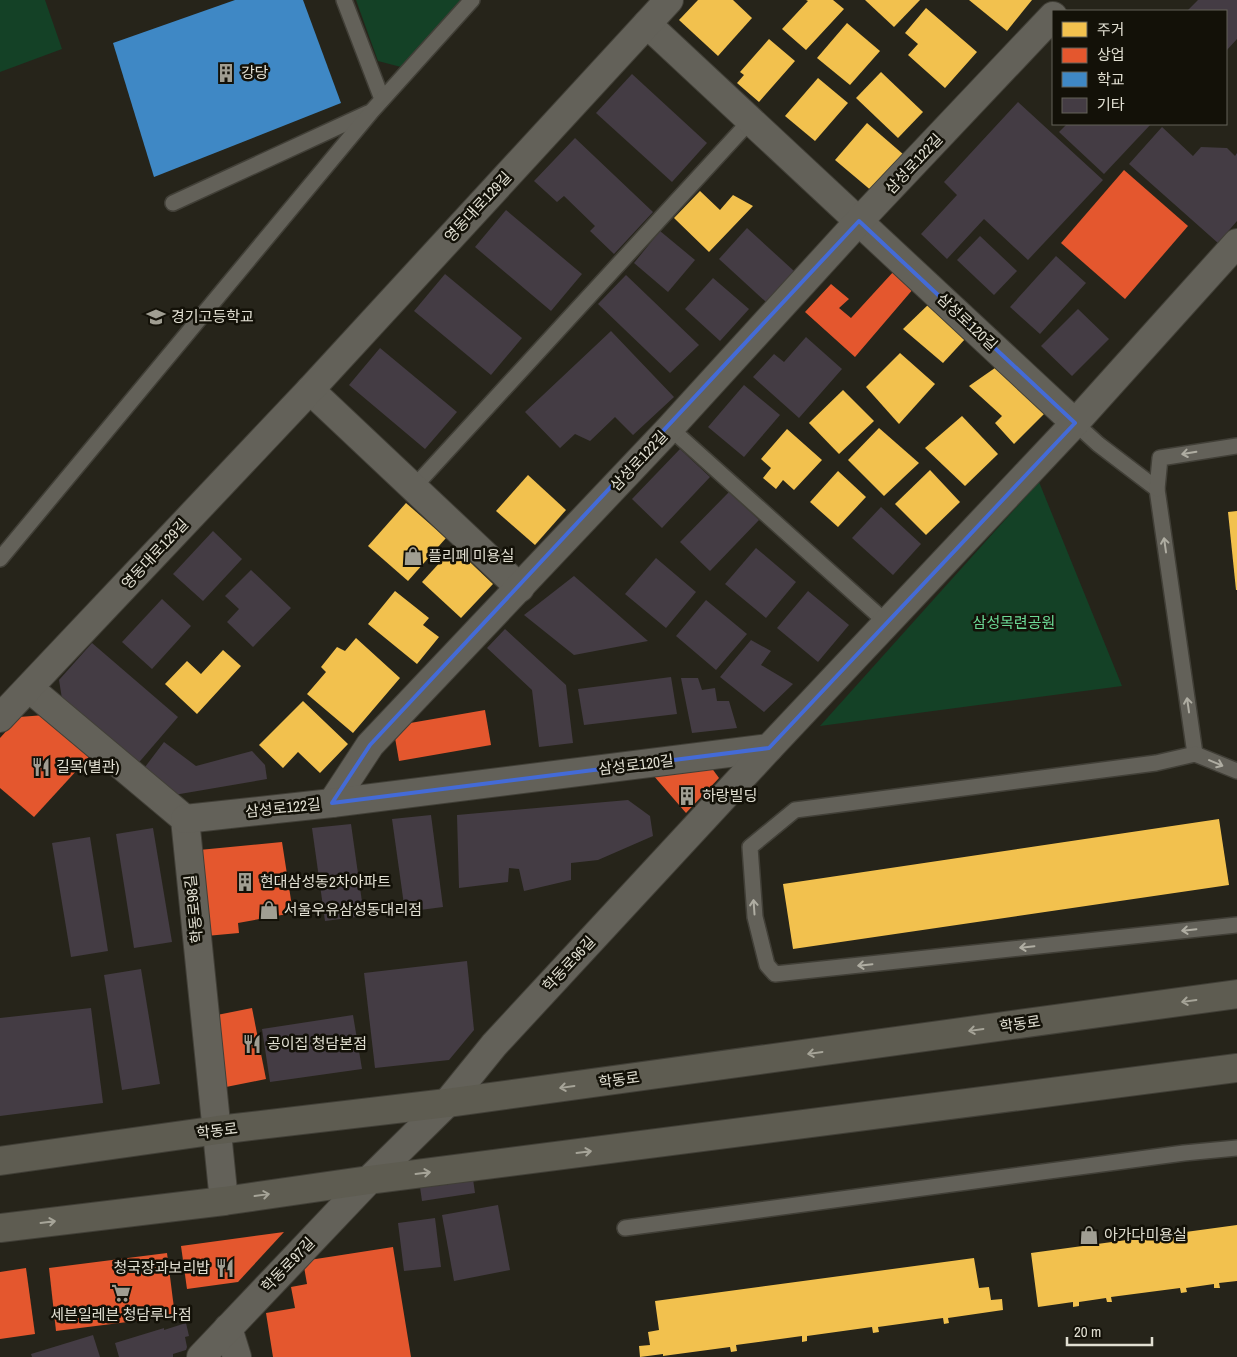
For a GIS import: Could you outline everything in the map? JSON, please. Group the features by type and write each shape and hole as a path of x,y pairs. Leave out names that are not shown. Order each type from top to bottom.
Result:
{"main road":[{"name":"학동로","path":"0,1161 218,1130 447,1103 1237,994"},
{"path":"0,1228 224,1201 369,1180 1237,1068"}],"street":[{"name":"영동대로129길","path":"0,718 310,390 668,0"},
{"path":"1058,10 1068,0"},
{"name":"삼성로122길","path":"185,819 332,803 370,745 670,428 859,221 1052,17"},
{"path":"646,24 859,221"},
{"name":"삼성로120길","path":"859,221 1075,423"},
{"path":"769,748 1233,254"},
{"path":"310,390 520,588"},
{"path":"29,688 185,819"},
{"name":"삼성로120길","path":"332,803 769,748"},
{"name":"학동로96길","path":"369,1180 447,1103 494,1045 769,748"},
{"name":"학동로98길","path":"185,819 224,1201"},
{"name":"학동로97길","path":"201,1357 369,1180"},
{"path":"228,1328 237,1357"}],"lane":[{"path":"344,0 382,99"},
{"path":"0,559 382,99 472,0"},
{"path":"173,203 372,111"},
{"path":"414,487 750,121"},
{"path":"1075,423 1098,444 1157,489"},
{"path":"670,428 887,622"},
{"path":"1195,754 1157,489 1160,458 1237,446"},
{"path":"1237,771 1195,754 1156,763 795,810 750,847 755,917 767,965 775,974 1237,925"},
{"path":"625,1228 1174,1154 1237,1148"}],"highlighted area":[{"path":"859,221 1075,423 769,748 332,803 370,745"}],"green space":[{"path":"0,0 45,0 62,49 0,72"},
{"path":"356,0 462,0 401,67 378,61"},
{"name":"삼성목련공원","path":"1039,482 1122,686 820,726"}],"building: 주거":[{"path":"698,0 733,0 752,18 718,56 679,20"},
{"path":"806,0 833,0 844,9 806,50 782,29 808,1"},
{"path":"865,0 920,0 894,27"},
{"path":"969,0 1032,0 1007,31"},
{"path":"926,8 977,52 945,88 908,55 918,44 905,33"},
{"path":"847,23 880,51 850,85 817,58"},
{"path":"769,39 795,61 759,102 737,83 744,75 740,72"},
{"path":"881,72 923,112 898,138 856,98"},
{"path":"818,78 848,103 815,141 785,116"},
{"path":"867,123 904,155 873,192 835,160"},
{"path":"700,191 720,210 733,195 753,206 709,252 674,218"},
{"path":"931,302 966,338 943,363 903,329"},
{"path":"900,353 935,384 899,424 866,387"},
{"path":"1005,361 1046,402 1044,414 1014,444 995,423 1002,416 969,386"},
{"path":"843,390 874,421 839,454 809,423"},
{"path":"962,416 998,454 965,486 925,448"},
{"path":"879,428 919,463 884,496 848,460"},
{"path":"787,429 822,460 794,490 783,480 776,489 763,478 771,468 761,459"},
{"path":"930,470 960,502 926,535 895,504"},
{"path":"838,471 866,497 838,527 810,502"},
{"path":"528,475 566,510 535,545 496,511"},
{"path":"406,503 446,538 408,581 368,546"},
{"path":"1237,511 1237,590 1236,590 1228,512"},
{"path":"454,547 493,584 461,618 422,582"},
{"path":"395,591 429,618 423,625 439,637 417,664 368,624"},
{"path":"356,638 400,678 353,733 307,694 326,672 321,667 337,647 345,651"},
{"path":"223,650 241,666 197,714 165,684 187,661 201,674"},
{"path":"303,701 348,744 320,773 298,752 283,768 259,745"},
{"path":"1219,819 1229,885 793,949 783,884"},
{"path":"1237,1225 1237,1281 1219,1283 1220,1288 1214,1288 1214,1284 1186,1288 1187,1292 1181,1293 1180,1288 1111,1297 1112,1302 1107,1302 1106,1298 1079,1302 1079,1306 1073,1307 1073,1302 1038,1307 1031,1253"},
{"path":"974,1258 979,1288 989,1287 991,1300 1002,1299 1003,1310 948,1318 949,1323 944,1324 943,1318 878,1327 879,1332 873,1333 872,1327 807,1336 807,1341 802,1342 802,1336 736,1345 737,1351 731,1352 730,1347 663,1356 663,1354 640,1357 639,1346 650,1345 648,1332 659,1330 655,1301"}],"building: 상업":[{"path":"1124,170 1188,226 1125,299 1061,243"},
{"path":"894,271 914,288 855,357 805,312 831,284 849,299 839,308 851,318"},
{"path":"485,710 491,745 399,761 393,726"},
{"path":"45,715 89,757 34,817 0,788 0,738 19,717"},
{"name":"하랑빌딩","path":"708,763 719,778 686,813 653,775"},
{"name":"현대삼성동2차아파트","path":"282,842 293,913 238,923 239,933 206,936 199,850"},
{"path":"252,1008 266,1079 221,1088 207,1017"},
{"path":"284,1232 238,1282 187,1289 181,1246"},
{"path":"393,1247 411,1357 273,1357 266,1313 295,1308 291,1287 307,1284 303,1261"},
{"path":"167,1253 175,1316 56,1331 49,1268"},
{"path":"26,1268 35,1334 0,1339 0,1272"}],"building: 학교":[{"name":"강당","path":"235,0 303,0 341,103 154,177 113,43"}],"building: 기타":[{"path":"1198,0 1237,0 1237,39 1227,50 1227,10 1188,10"},
{"path":"632,74 707,143 672,182 596,113"},
{"path":"1018,102 1103,180 1028,260 984,219 947,259 921,234 957,195 944,182"},
{"path":"1066,125 1150,125 1104,174 1059,132"},
{"path":"1162,127 1193,156 1201,147 1227,148 1235,156 1237,153 1237,221 1218,243 1129,164"},
{"path":"575,138 653,212 614,254 590,231 595,226 564,196 557,202 534,181"},
{"path":"506,210 582,274 551,311 475,247"},
{"path":"747,228 794,271 766,302 719,259"},
{"path":"660,231 695,260 668,292 634,263"},
{"path":"980,236 1017,271 994,295 957,260"},
{"path":"1056,256 1086,283 1040,334 1010,307"},
{"path":"445,274 522,338 491,375 414,311"},
{"path":"626,275 699,345 670,373 598,304"},
{"path":"713,278 749,309 720,341 685,309"},
{"path":"1078,309 1109,339 1072,376 1041,346"},
{"path":"611,331 674,397 633,435 615,417 590,441 575,434 560,448 525,412"},
{"path":"806,337 842,369 799,418 753,377 774,354 784,362"},
{"path":"380,348 457,412 425,449 349,385"},
{"path":"744,385 780,415 744,457 708,427"},
{"path":"680,449 710,477 662,528 632,499"},
{"path":"729,492 759,520 710,571 680,542"},
{"path":"881,507 921,544 893,575 852,538"},
{"path":"213,531 242,559 203,601 173,574"},
{"path":"756,548 796,582 766,618 725,584"},
{"path":"656,558 696,592 666,628 625,594"},
{"path":"251,570 291,608 253,647 227,622 239,609 225,596"},
{"path":"574,576 648,641 574,655 524,615"},
{"path":"808,591 849,625 818,662 777,628"},
{"path":"162,599 191,626 152,669 122,642"},
{"path":"706,600 747,634 716,670 676,636"},
{"path":"505,629 566,685 573,743 539,747 532,690 487,648"},
{"path":"751,640 771,651 761,665 793,684 764,712 720,677"},
{"path":"92,643 178,717 135,767 63,705 59,680"},
{"path":"671,677 677,714 584,725 578,689"},
{"path":"681,678 698,678 702,690 715,688 717,701 729,701 737,728 692,733"},
{"path":"164,742 196,766 252,751 265,765 267,779 174,795 142,771"},
{"path":"628,800 650,816 653,836 598,860 571,863 571,880 524,891 519,869 509,868 508,882 459,888 457,815"},
{"path":"431,815 443,907 405,912 392,819"},
{"path":"351,824 364,916 325,921 312,828"},
{"path":"153,828 172,942 134,948 116,834"},
{"path":"90,837 108,951 71,957 52,843"},
{"path":"467,961 474,1030 449,1060 375,1068 364,973"},
{"path":"141,969 160,1084 122,1090 104,975"},
{"path":"91,1008 103,1103 0,1116 0,1018"},
{"path":"353,1015 362,1069 270,1082 262,1029"},
{"path":"473,1179 475,1193 422,1201 420,1187"},
{"path":"498,1205 510,1270 454,1281 442,1215"},
{"path":"435,1218 441,1267 404,1271 398,1223"},
{"path":"186,1323 189,1336 185,1337 186,1350 173,1354 173,1357 119,1357 115,1343"},
{"path":"93,1335 100,1357 32,1357 31,1354"}],"place":[{"name":"강당","path":"226,73"},
{"name":"경기고등학교","path":"156,317"},
{"name":"플리페 미용실","path":"413,556"},
{"name":"길목(별관)","path":"41,767"},
{"name":"하랑빌딩","path":"687,796"},
{"name":"현대삼성동2차아파트","path":"245,882"},
{"name":"서울우유삼성동대리점","path":"269,910"},
{"name":"공이집 청담본점","path":"252,1044"},
{"name":"아가다미용실","path":"1089,1235"},
{"name":"청국장과보리밥","path":"225,1268"},
{"name":"세븐일레븐 청담루나점","path":"121,1293"}]}
